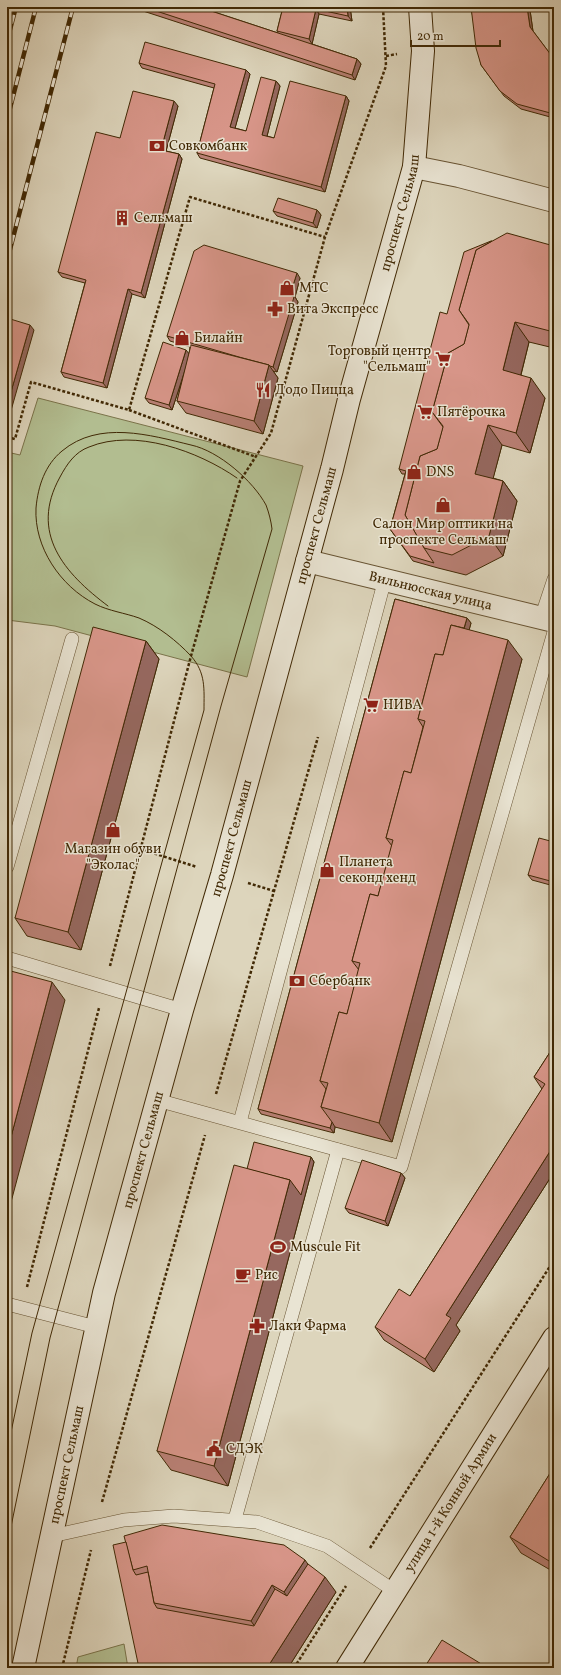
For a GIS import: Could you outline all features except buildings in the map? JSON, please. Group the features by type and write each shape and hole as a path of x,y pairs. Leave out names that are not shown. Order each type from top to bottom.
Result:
{"main road":[{"name":"проспект Сельмаш","path":"24,1668 104,1293 182,1010 222,875 332,469 349,399 414,167 423,51 420,7"},
{"path":"414,167 459,176 554,201"},
{"name":"Вильнюсская улица","path":"307,560 550,623"},
{"name":"улица 1-й Конной Армии","path":"347,1668 554,1338"}],"lane":[{"path":"240,1122 385,579"},
{"path":"157,1100 401,1167 550,623 554,580"},
{"path":"7,867 72,639"},
{"path":"7,958 182,1010"},
{"path":"235,1519 338,1150"},
{"path":"7,1304 96,1327"},
{"path":"52,1536 124,1520 174,1516 235,1519 257,1522 327,1546 396,1592"}],"path":[{"path":"22,1308 104,987 189,664 240,481 271,433 325,237 386,66 383,7"},
{"path":"129,410 190,197 325,237"},
{"path":"7,437 15,439 31,382 129,410 256,457"},
{"path":"294,1668 554,1260"}],"green space":[{"path":"38,398 303,466 247,677 55,626 7,620 7,452 20,455"},
{"path":"124,1644 128,1668 76,1668 78,1657"}],"tram line":[{"path":"7,1451 32,1333 204,710 204,688 202,675 196,662 191,656 167,634 146,621 100,606 82,596 60,576 52,564 39,537 36,508 39,492 43,476 56,457 76,441 92,436 108,433 142,434 202,448 224,460 244,477 260,496 266,505 272,529 221,706 50,1338 7,1546"},
{"path":"108,606 78,580 65,565 56,550 50,534 48,516 51,497 60,477 76,455 84,449 107,442 126,440 146,441 185,451 204,459 237,478"}],"railway":[{"path":"7,41 16,7"},
{"path":"7,120 36,7"},
{"path":"7,261 73,7"}],"place":[{"name":"Совкомбанк","path":"157,146"},
{"name":"Сельмаш","path":"122,218"},
{"name":"МТС","path":"287,288"},
{"name":"Вита Экспресс","path":"275,309"},
{"name":"Билайн","path":"182,338"},
{"name":"Торговый центр \"Сельмаш\"","path":"443,359"},
{"name":"Додо Пицца","path":"263,390"},
{"name":"Пятёрочка","path":"425,412"},
{"name":"DNS","path":"414,472"},
{"name":"Салон Мир оптики на проспекте Сельмаш","path":"443,505"},
{"name":"НИВА","path":"371,705"},
{"name":"Магазин обуви \"Эколас\"","path":"113,830"},
{"name":"Планета секонд хенд","path":"327,870"},
{"name":"Сбербанк","path":"297,981"},
{"name":"Muscule Fit","path":"278,1247"},
{"name":"Рис","path":"243,1275"},
{"name":"Лаки Фарма","path":"257,1326"},
{"name":"СДЭК","path":"214,1449"}]}
